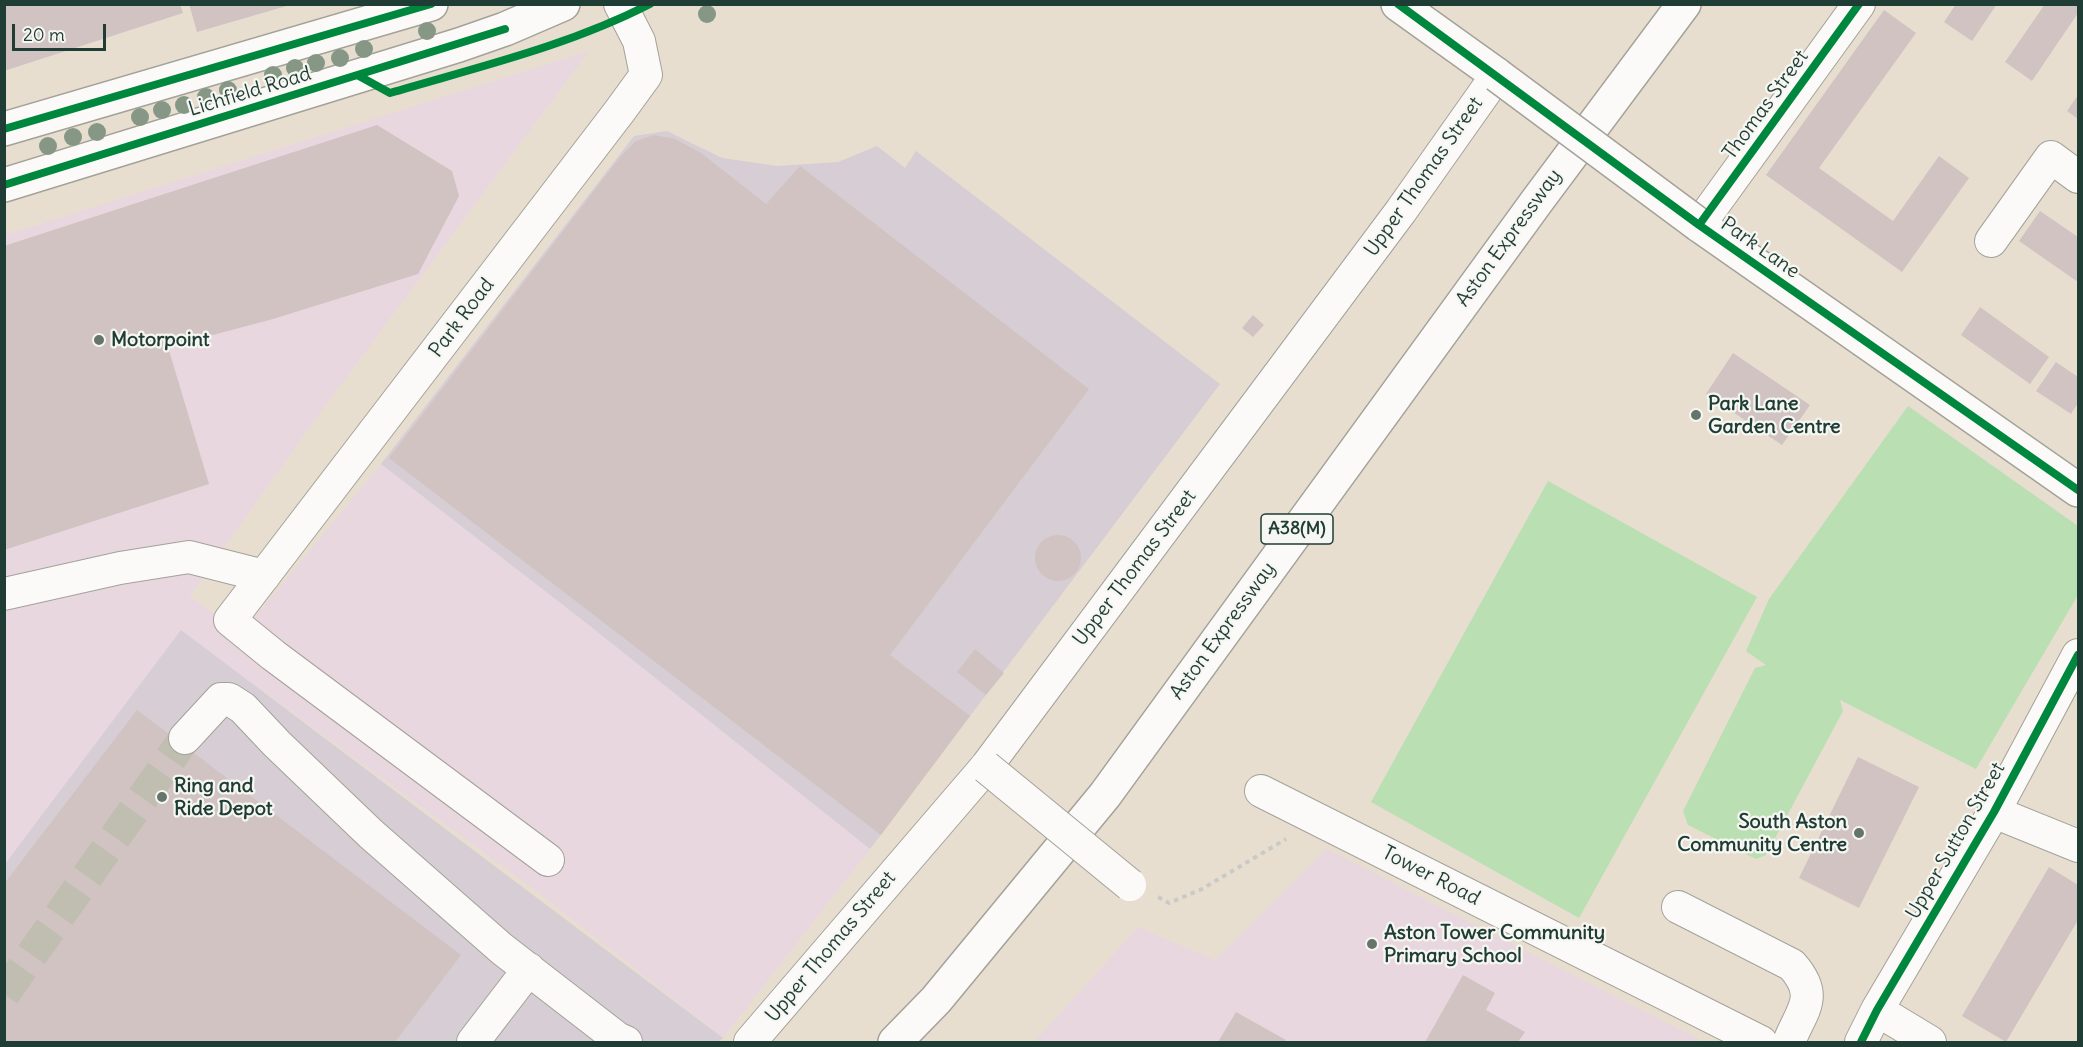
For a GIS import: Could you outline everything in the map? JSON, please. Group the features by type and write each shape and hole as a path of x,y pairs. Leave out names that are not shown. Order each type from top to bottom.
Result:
{"main road":[{"name":"Lichfield Road","path":"4,185 459,45 505,29 562,4"},
{"name":"Park Lane","path":"1398,4 1699,225 2079,490"},
{"name":"Aston Expressway","path":"896,1042 936,1000 1105,795 1536,201 1684,4"},
{"name":"Lichfield Road","path":"4,129 420,6"}],"street":[{"name":"Park Road","path":"548,860 273,655 230,620 646,75 639,41 620,4"},
{"name":"Thomas Street","path":"1699,225 1859,4"},
{"name":"Upper Thomas Street","path":"750,1042 986,767 1401,211 1497,75"},
{"path":"1991,241 2051,157 2079,177"},
{"path":"4,594 120,568 189,557 264,576"},
{"name":"Upper Sutton Street","path":"1861,1042 1877,1010 1994,812 2079,655"},
{"path":"185,738 222,699 229,699 243,708 277,744 371,834 502,949 619,1041"},
{"path":"986,767 1130,885"},
{"name":"Tower Road","path":"1261,791 1761,1042"},
{"path":"1994,812 2079,846"},
{"path":"1678,907 1792,965 1804,978 1808,998 1789,1042"},
{"path":"473,1042 529,969"},
{"path":"1877,1010 1930,1042"}],"path":[{"path":"1130,885 1169,903 1202,889 1319,820"}],"shaded area":[{"path":"589,51 317,417 190,596 241,634 381,464 585,622 870,849 723,1038 540,894 181,631 5,864 5,235"},
{"path":"667,131 722,158 777,166 838,162 877,146 905,168 916,151 1220,384 870,849 585,622 381,464 634,136"},
{"path":"181,630 723,1038 719,1042 5,1042 5,864"},
{"name":"Aston Tower Community Primary School","path":"1327,849 1704,1042 1034,1042 1138,927 1215,960"}],"green space":[{"path":"1908,406 2078,526 2078,595 1976,769 1840,700 1843,711 1766,855 1756,859 1688,825 1683,811 1755,668 1766,665 1746,651 1769,599"},
{"path":"1548,481 1757,597 1579,918 1371,802"}],"building":[{"path":"4,4 180,4 183,13 4,71"},
{"path":"189,4 290,4 290,5 197,32"},
{"path":"1956,4 1997,4 1972,41 1944,22"},
{"path":"2045,4 2078,4 2078,13 2032,81 2005,62"},
{"path":"1884,10 1916,33 1819,168 1893,221 1939,156 1969,178 1902,272 1766,175"},
{"path":"2078,95 2078,119 2067,111"},
{"name":"Motorpoint","path":"377,125 452,171 459,196 418,274 273,319 168,347 209,484 4,550 4,246"},
{"path":"654,135 675,139 701,153 766,204 800,166 1089,389 890,655 970,716 881,835 389,458 620,157 636,141"},
{"path":"2040,211 2078,237 2078,282 2019,241"},
{"path":"1980,307 2049,357 2030,384 1961,335"},
{"path":"1253,315 1264,325 1253,337 1242,328"},
{"path":"1733,353 1810,405 1782,445 1706,394"},
{"path":"2056,362 2078,377 2078,403 2071,414 2036,391"},
{"path":"1058,535 1074,542 1081,558 1074,574 1058,581 1042,574 1035,558 1042,542"},
{"path":"975,649 1004,673 986,695 957,672"},
{"name":"Ring and Ride Depot","path":"137,710 461,955 395,1042 4,1042 4,884"},
{"name":"South Aston Community Centre","path":"1858,757 1919,787 1859,908 1799,878"},
{"path":"2049,867 2078,885 2078,920 2006,1042 1962,1016"},
{"path":"1463,975 1495,993 1486,1010 1525,1032 1518,1042 1425,1042"},
{"path":"1236,1012 1286,1040 1284,1042 1218,1042"}],"tunnel":[{"path":"4,994 185,738"}],"cycle path":[{"path":"4,129 431,4"},
{"path":"359,76 390,93 555,44 650,4"},
{"path":"1398,4 1699,225 2078,490"},
{"path":"1699,225 1859,4"},
{"path":"4,185 505,29"},
{"path":"1861,1042 1877,1010 1994,812 2078,655"}],"place":[{"name":"Motorpoint","path":"99,340"},
{"name":"Park Lane Garden Centre","path":"1696,415"},
{"name":"Ring and Ride Depot","path":"162,797"},
{"name":"South Aston Community Centre","path":"1859,833"},
{"name":"Aston Tower Community Primary School","path":"1372,944"}]}
